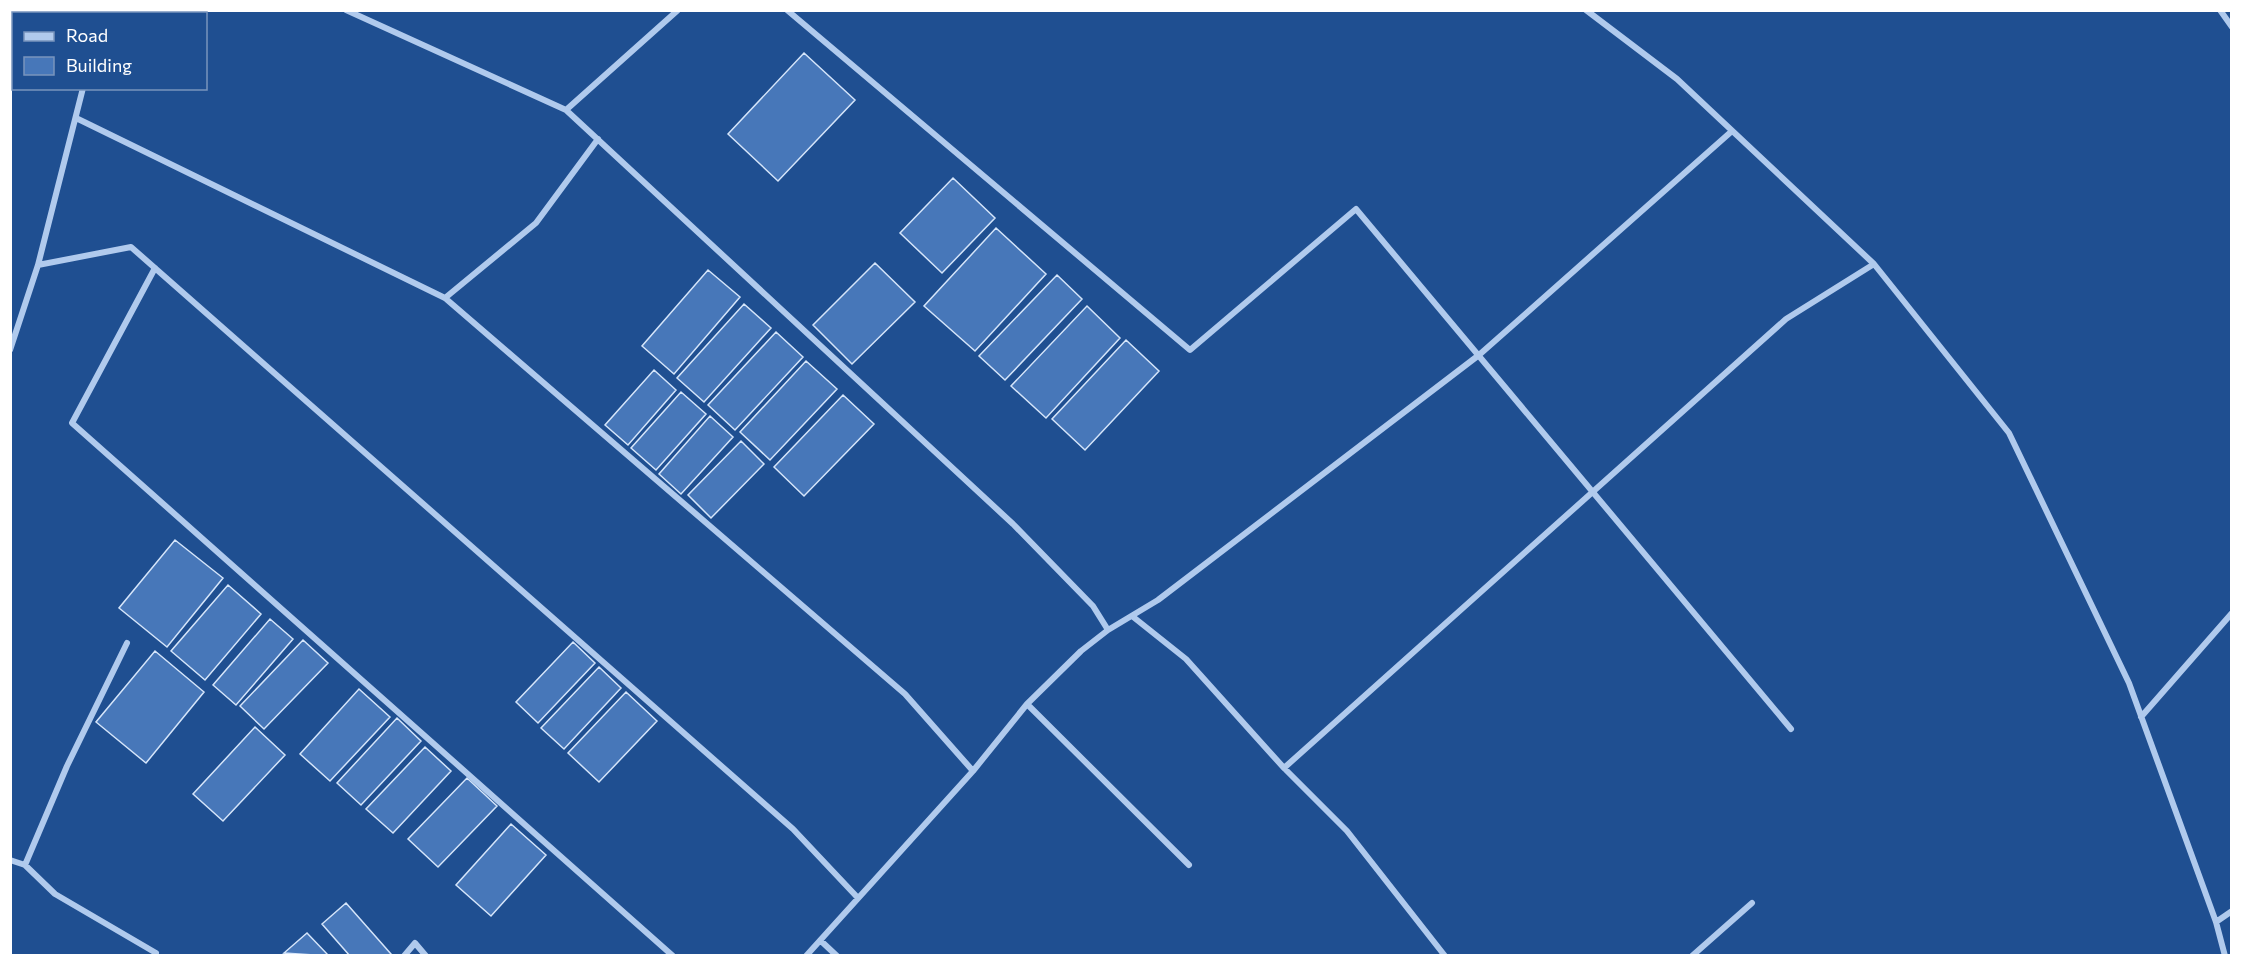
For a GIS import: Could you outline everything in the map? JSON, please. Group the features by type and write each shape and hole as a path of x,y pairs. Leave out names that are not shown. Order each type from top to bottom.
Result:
{"street":[{"path":"346,10 566,110 1013,524 1093,606 1108,630"},
{"path":"566,110 678,10"},
{"path":"787,10 1190,350 1356,209 1791,729"},
{"path":"1586,10 1677,79 1874,264 2009,434 2129,683 2216,922 2225,956"},
{"path":"2220,10 2232,27"},
{"path":"10,350 38,265 83,90"},
{"path":"76,118 445,298 905,694 973,771"},
{"path":"806,956 973,771 1027,704 1082,651 1108,630 1158,600 1479,355 1732,131"},
{"path":"445,298 536,223 598,139"},
{"path":"38,265 131,247 793,829 858,898"},
{"path":"1284,768 1786,319 1874,264"},
{"path":"155,268 72,423 673,956"},
{"path":"2141,717 2232,613"},
{"path":"1132,615 1186,658 1284,768 1347,831 1445,956"},
{"path":"25,865 67,766 127,643"},
{"path":"1027,704 1189,865"},
{"path":"10,860 25,865 54,894 156,953"},
{"path":"1692,956 1752,903"},
{"path":"2216,922 2232,911"},
{"path":"821,941 837,956"},
{"path":"404,956 415,943 426,956"}],"building":[{"path":"804,53 855,100 778,181 728,134"},
{"path":"953,178 995,218 942,273 900,233"},
{"path":"996,228 1046,274 975,351 924,306"},
{"path":"875,263 915,302 852,364 813,325"},
{"path":"708,270 740,297 674,374 642,346"},
{"path":"1057,275 1082,299 1005,380 979,356"},
{"path":"744,304 771,328 704,402 677,378"},
{"path":"1087,306 1120,338 1046,418 1011,386"},
{"path":"776,332 803,357 735,430 708,405"},
{"path":"1126,340 1159,371 1085,450 1052,419"},
{"path":"806,361 837,389 770,460 740,432"},
{"path":"654,370 676,390 628,445 605,425"},
{"path":"681,392 706,414 656,470 631,448"},
{"path":"843,395 874,424 804,496 774,467"},
{"path":"710,416 733,437 681,494 659,474"},
{"path":"741,441 764,464 711,518 688,495"},
{"path":"175,540 223,578 167,647 119,608"},
{"path":"228,585 261,614 205,680 171,651"},
{"path":"270,619 293,639 236,705 213,685"},
{"path":"303,640 328,663 264,729 240,706"},
{"path":"573,642 595,663 538,723 516,702"},
{"path":"155,651 204,692 146,763 96,722"},
{"path":"599,667 621,688 564,749 541,728"},
{"path":"359,689 390,717 330,781 300,754"},
{"path":"626,692 657,721 599,782 568,753"},
{"path":"397,718 421,741 361,805 337,783"},
{"path":"255,727 285,755 223,821 193,794"},
{"path":"425,747 451,771 393,833 366,809"},
{"path":"467,778 497,806 438,867 408,839"},
{"path":"511,824 546,855 491,916 456,885"},
{"path":"346,903 391,954 389,956 350,956 322,924"},
{"path":"307,933 329,956 284,953"}]}
